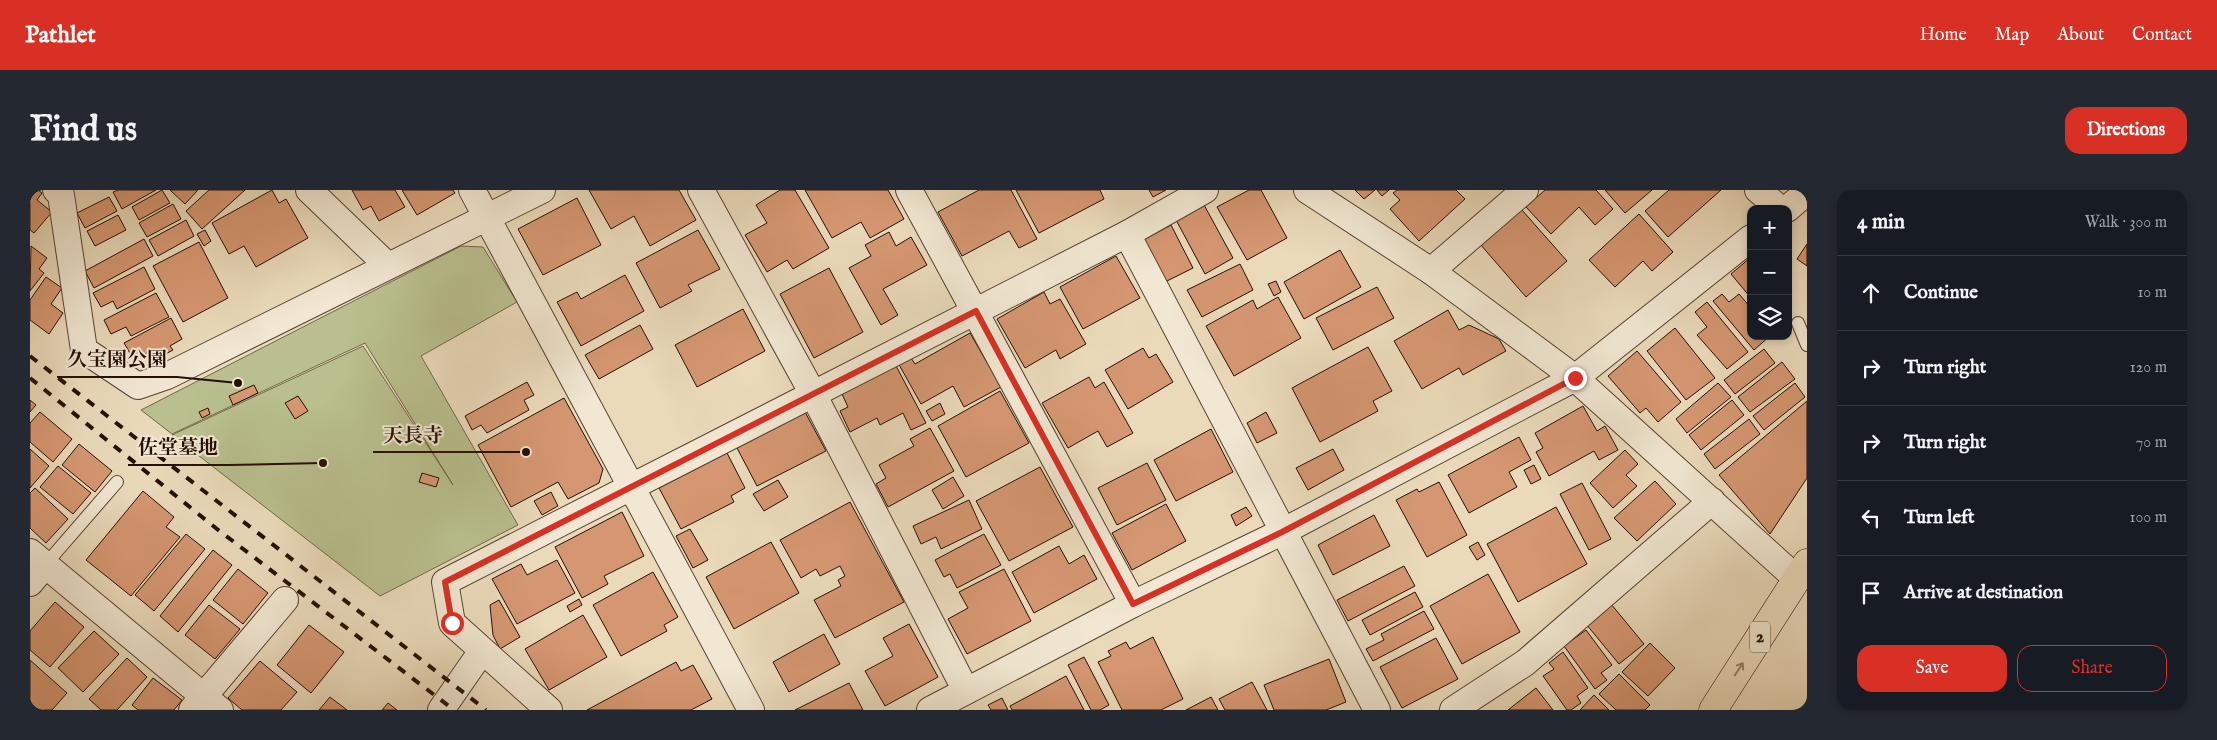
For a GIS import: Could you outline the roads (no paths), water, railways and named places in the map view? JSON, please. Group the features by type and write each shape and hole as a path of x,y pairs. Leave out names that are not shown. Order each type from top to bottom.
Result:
{"main road":[{"name":"2","path":"1712,710 1802,571"}],"street":[{"path":"56,190 61,196 84,350 138,386 167,376 387,265 542,190"},
{"path":"309,190 387,265"},
{"path":"472,190 751,710"},
{"path":"701,190 814,394 966,691"},
{"path":"909,190 1133,604"},
{"path":"549,710 452,623 445,582 1127,234 1205,190"},
{"path":"1307,190 1431,271 1575,378 1712,501 1802,571"},
{"path":"1431,271 1525,190"},
{"path":"1758,190 1775,205"},
{"path":"1792,205 1807,192"},
{"path":"1127,234 1377,710"},
{"path":"930,710 1133,604 1282,532 1575,378 1747,241"},
{"path":"1453,710 1525,664 1712,501"},
{"path":"35,567 205,706 286,600"},
{"path":"441,710 482,651"}],"lane":[{"path":"1798,323 1807,345"},
{"path":"35,567 117,482"}],"railway":[{"path":"30,356 486,710"},
{"path":"30,378 217,529 454,710"}],"place":[{"name":"久宝園公園","path":"238,383"},
{"name":"天長寺","path":"526,452"},
{"name":"佐堂墓地","path":"323,463"}]}
